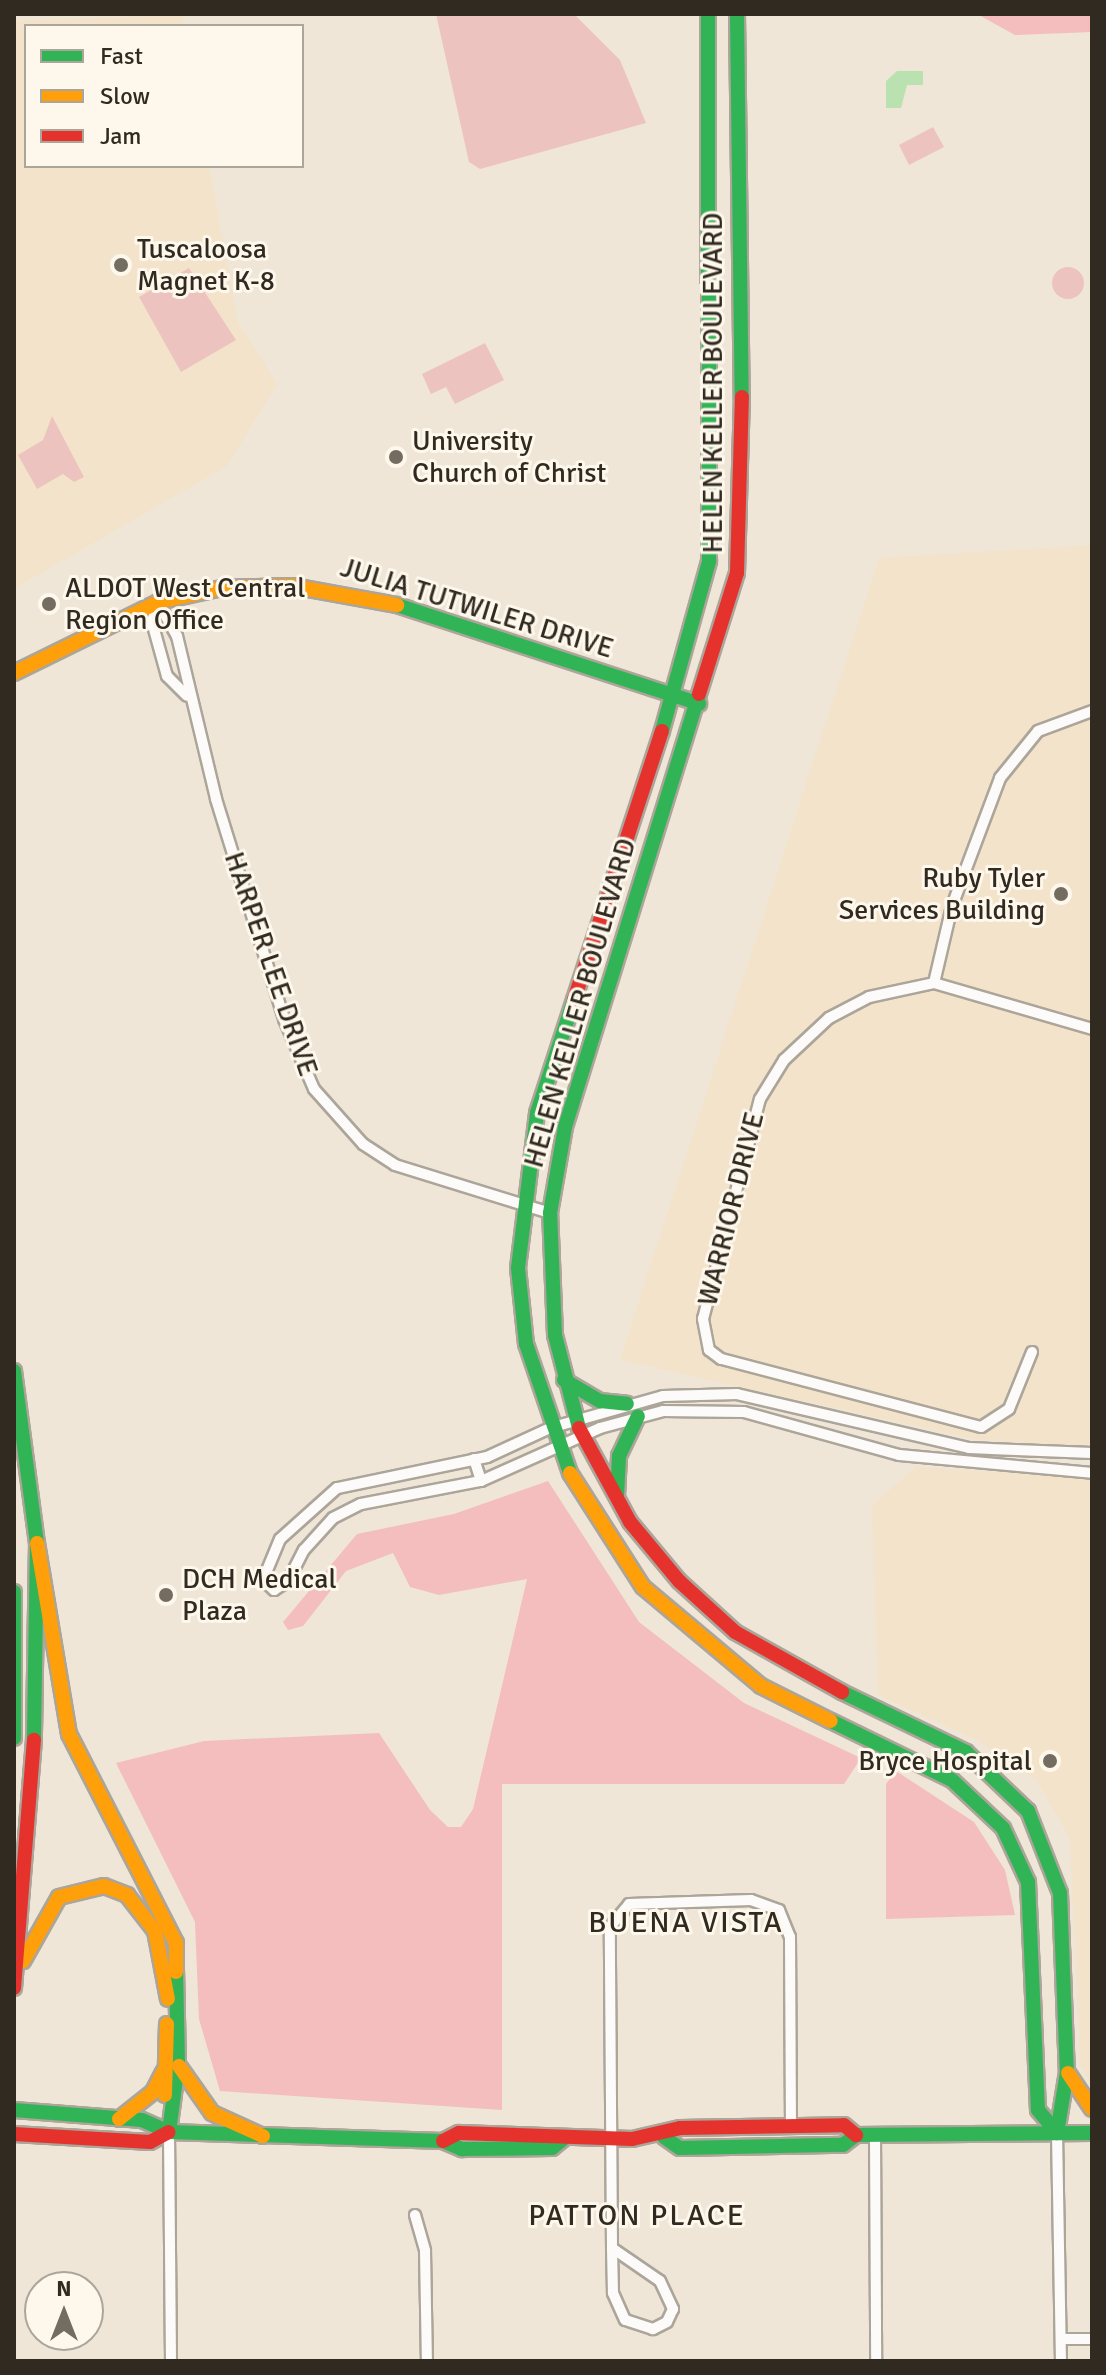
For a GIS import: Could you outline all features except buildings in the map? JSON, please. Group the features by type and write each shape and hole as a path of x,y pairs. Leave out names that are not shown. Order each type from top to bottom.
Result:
{"main road":[{"name":"HELEN KELLER BOULEVARD","path":"708,14 714,518 702,603 537,1113 521,1206 526,1344 558,1451 595,1522 643,1587 699,1640 761,1686 952,1780 1003,1828 1028,1882 1038,2110 1057,2133"},
{"name":"HELEN KELLER BOULEVARD","path":"737,14 743,518 734,594 565,1127 550,1213 551,1300 564,1380 582,1437 617,1501 679,1581 735,1632 800,1672 966,1752 1015,1794 1046,1845 1060,1893 1067,2072 1057,2133"},
{"name":"JULIA TUTWILER DRIVE","path":"14,673 158,602 244,586 343,591 699,704"},
{"path":"14,1371 37,1543 80,1768 176,1943 169,2132"},
{"path":"564,1380 600,1401 627,1404"},
{"path":"617,1501 619,1456 638,1416"},
{"path":"14,1987 33,1784 37,1543"},
{"path":"14,1592 14,1738"},
{"path":"14,1987 32,1936 59,1897 96,1884 127,1895 155,1931 167,1964 171,2066 153,2092 119,2119"},
{"path":"171,2066 212,2113 263,2136"},
{"path":"1067,2072 1092,2109"},
{"path":"14,2110 119,2119 169,2132 263,2136 443,2141 459,2133 533,2132 563,2139 611,2139 664,2137 680,2128 844,2125 856,2135"},
{"path":"14,2134 150,2142 169,2132"},
{"path":"664,2137 680,2148 843,2145 856,2135 1092,2133"}],"street":[{"name":"HARPER LEE DRIVE","path":"158,602 152,622 167,676 187,696"},
{"name":"HARPER LEE DRIVE","path":"158,602 177,636 187,696 284,1019 314,1089 363,1144 395,1165 550,1213"},
{"path":"1092,711 1038,731 1000,778 952,906 934,983 1092,1029"},
{"name":"WARRIOR DRIVE","path":"934,983 855,1003 784,1060 749,1128 702,1335 709,1350 736,1364 981,1427 1009,1409 1032,1352"},
{"path":"1092,1453 956,1446 737,1394 627,1404 550,1428 474,1459 337,1488 301,1513 272,1551 263,1580 274,1590 288,1581 304,1550 333,1518 371,1502 481,1481 638,1416 744,1412 899,1455 1092,1473"},
{"path":"474,1459 481,1481"},
{"path":"367,1480 371,1502"},
{"path":"612,2248 660,2281 673,2309 667,2322 653,2329 625,2320 613,2293 612,2248 611,2139 615,1918 629,1904 751,1900 784,1916 791,2126"},
{"path":"169,2132 166,2157 171,2361"},
{"path":"1057,2133 1061,2361"},
{"path":"875,2135 876,2361"},
{"path":"415,2215 425,2251 427,2361"},
{"path":"1061,2339 1092,2339"}],"shaded area":[{"path":"436,14 574,14 620,60 646,123 480,169 469,162"},
{"path":"977,14 1092,14 1092,32 1015,35"},
{"name":"Tuscaloosa Magnet K-8","path":"181,15 183,24 24,24 24,168 209,168 238,322 277,384 227,466 14,589 14,21"},
{"path":"897,71 923,71 923,85 907,85 901,108 886,108 886,81"},
{"path":"933,127 944,147 909,165 899,145"},
{"path":"1068,267 1079,272 1084,283 1079,294 1068,299 1057,294 1052,283 1057,272"},
{"path":"189,268 236,340 181,372 139,297"},
{"path":"485,343 504,380 455,404 446,387 431,394 422,374"},
{"path":"52,416 84,477 74,482 63,474 37,489 18,455 43,440"},
{"path":"1092,545 1092,1447 974,1439 620,1360 879,558"},
{"name":"Bryce Hospital","path":"916,1467 1092,1478 1092,2085 1080,2066 1070,1839 1037,1781 979,1741 878,1695 872,1505"},
{"path":"548,1481 639,1622 744,1703 861,1758 844,1784 502,1784 502,2110 220,2091 199,2019 195,1922 116,1763 204,1741 379,1733 430,1810 448,1827 461,1827 473,1809 527,1579 439,1595 410,1587 393,1553 346,1571 303,1626 288,1630 283,1622 357,1534 454,1514"},
{"path":"896,1771 974,1822 1005,1870 1015,1915 886,1919 886,1784"}],"traffic: fast":[{"path":"662,731 709,561 708,14"},
{"path":"737,14 742,397"},
{"path":"397,605 699,704"},
{"path":"579,1428 555,1335 550,1213 565,1127 699,694"},
{"path":"570,1473 526,1344 518,1268 537,1113 574,1000"},
{"path":"14,1371 37,1543 34,1740"},
{"path":"564,1380 600,1401 627,1404"},
{"path":"617,1496 619,1456 638,1416"},
{"path":"14,1592 14,1738"},
{"path":"842,1692 966,1752 1028,1811 1060,1893 1067,2072 1057,2133"},
{"path":"831,1721 952,1780 1003,1828 1028,1882 1038,2110 1057,2133"},
{"path":"169,2132 178,2064 176,1972"},
{"path":"14,2110 142,2120 169,2132 443,2141 462,2149 552,2148 563,2139"},
{"path":"664,2137 680,2148 843,2145 856,2135 1092,2133"}],"traffic: slow":[{"path":"14,673 158,602 222,588 292,586 397,605"},
{"path":"570,1473 643,1587 761,1686 831,1721"},
{"path":"37,1543 69,1734 176,1943 176,1972"},
{"path":"23,1961 59,1897 104,1886 127,1895 155,1931 168,1999"},
{"path":"165,2095 167,2024"},
{"path":"179,2066 212,2113 263,2136"},
{"path":"119,2119 153,2092 163,2072"},
{"path":"1068,2073 1092,2109"}],"traffic: jam":[{"path":"699,694 737,573 742,397"},
{"path":"574,1000 662,731"},
{"path":"579,1428 630,1522 679,1581 735,1632 842,1692"},
{"path":"14,1988 34,1740"},
{"path":"443,2141 459,2133 632,2139 680,2128 844,2125 856,2135"},
{"path":"14,2134 150,2142 169,2132"}],"place":[{"name":"Tuscaloosa Magnet K-8","path":"121,265"},
{"name":"University Church of Christ","path":"396,457"},
{"name":"ALDOT West Central Region Office","path":"49,604"},
{"name":"Ruby Tyler Services Building","path":"1061,894"},
{"name":"DCH Medical Plaza","path":"166,1595"},
{"name":"Bryce Hospital","path":"1050,1761"}],"district":[{"name":"BUENA VISTA","path":"686,1923"},
{"name":"PATTON PLACE","path":"637,2216"}]}
